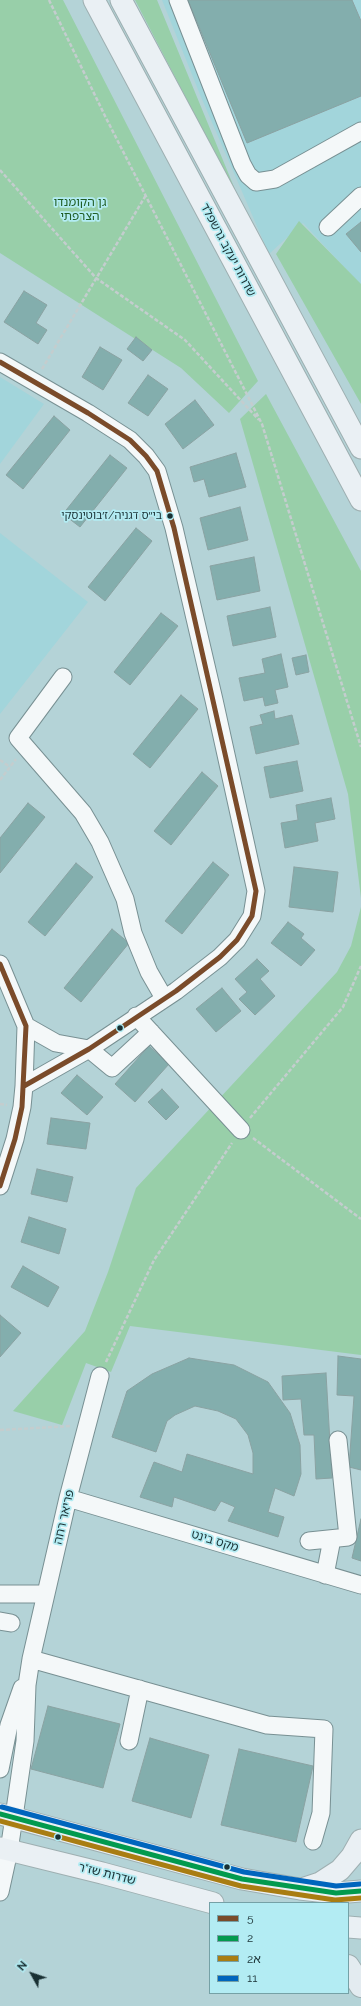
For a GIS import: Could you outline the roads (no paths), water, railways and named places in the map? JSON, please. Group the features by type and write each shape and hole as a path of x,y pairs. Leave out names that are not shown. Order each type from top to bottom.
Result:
{"highway":[{"path":"349,1968 361,1986"}],"main road":[{"name":"שדרות יעקב גרשפלד","path":"94,0 361,500"},
{"name":"שדרות יעקב גרשפלד","path":"121,0 361,448"},
{"path":"7,1816 242,1879 300,1889 336,1893 361,1891"},
{"path":"300,1889 320,1883 340,1870 352,1856 361,1840"},
{"name":"שדרות שז\"ר","path":"4,1850 102,1873 209,1902"},
{"path":"349,1926 361,1928"}],"street":[{"path":"178,0 242,164 248,175 256,182 274,178 361,131"},
{"path":"328,227 361,196"},
{"path":"0,362 130,440 146,456 157,471 174,528 256,891 252,916 237,940 220,957 164,998 89,1049 24,1086"},
{"path":"63,676 18,738 83,813 100,842 125,899 134,933 149,972 164,998"},
{"path":"0,964 26,1026 24,1086 15,1139 0,1186"},
{"path":"136,1016 241,1130"},
{"path":"26,1026 56,1043 89,1049 112,1068 151,1032"},
{"name":"פריאר רחה","path":"0,1892 7,1816 25,1741 27,1685 31,1659 68,1498 100,1376"},
{"path":"309,1541 348,1537 338,1440"},
{"name":"מקס בינט","path":"68,1498 361,1585"},
{"path":"325,1575 332,1538"},
{"path":"0,1594 46,1594"},
{"path":"31,1659 267,1725 324,1729 321,1813 313,1841"},
{"name":"פריאר רחה","path":"0,1769 9,1725 31,1659"},
{"path":"129,1741 140,1689"}],"place":[{"name":"בי״ס דגניה/ז׳בוטינסקי","path":"170,516"}],"park label":[{"name":"גן הקומנדו הצרפתי","path":"80,209"}]}
